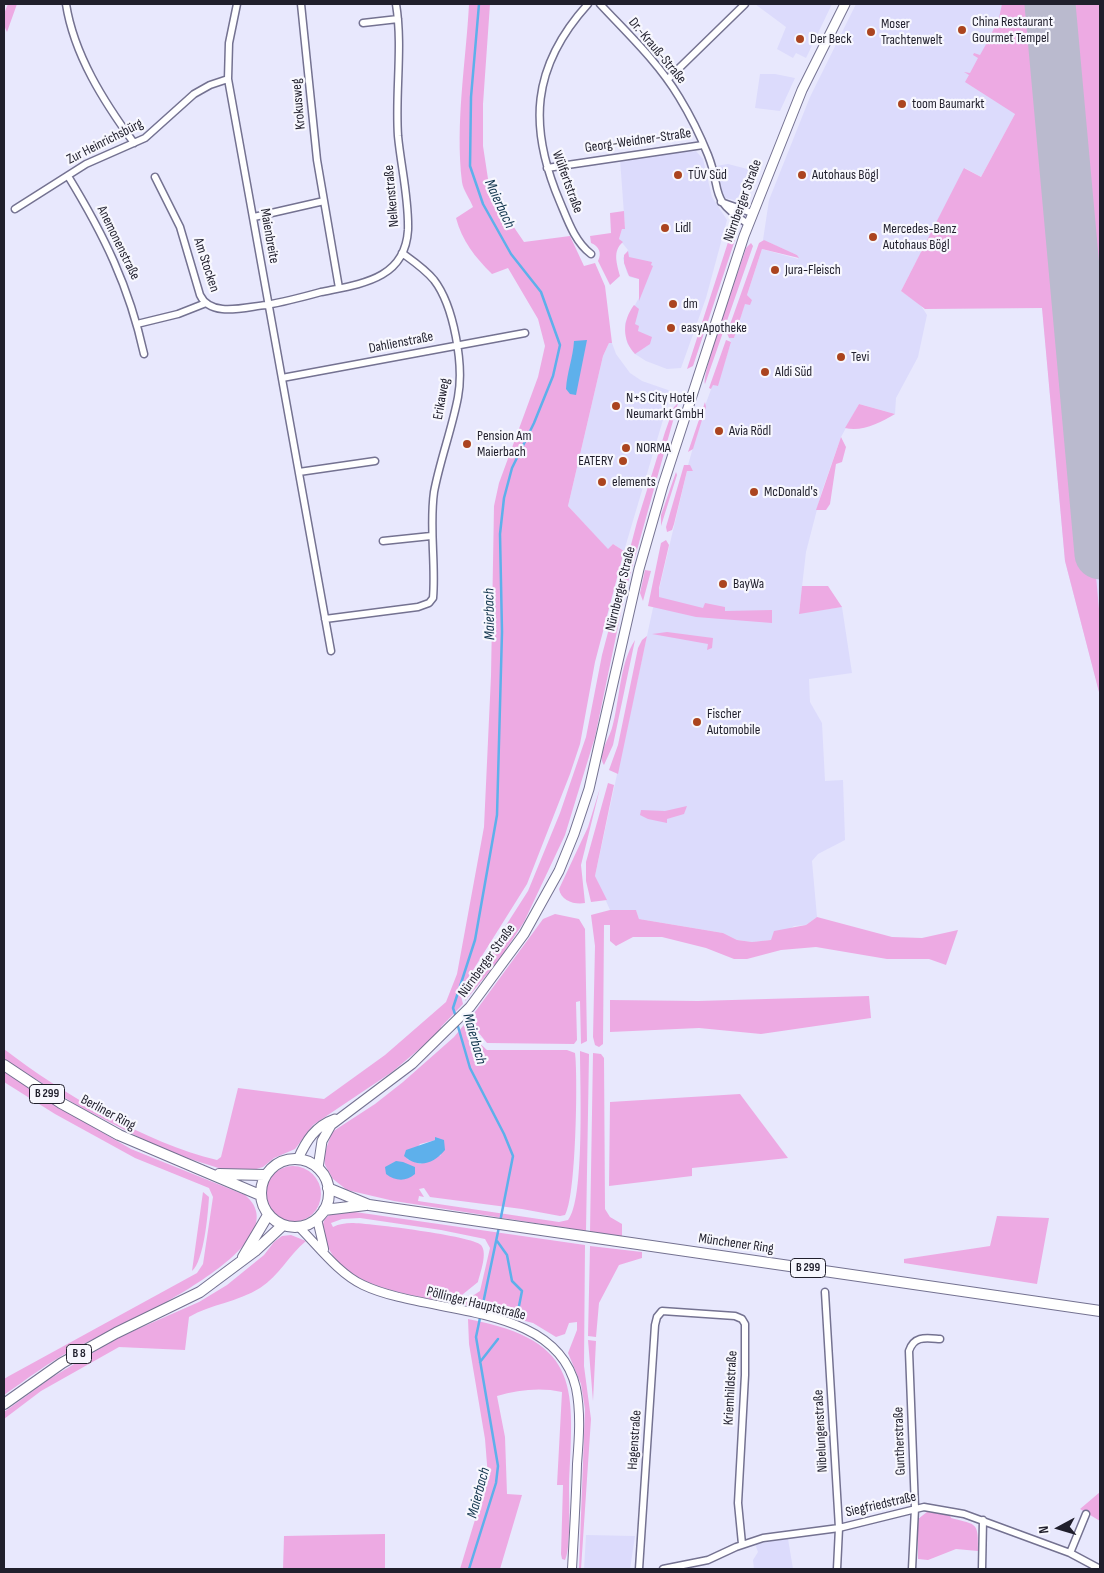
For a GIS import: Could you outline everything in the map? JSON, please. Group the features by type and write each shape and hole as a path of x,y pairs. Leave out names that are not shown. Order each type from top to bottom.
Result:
{"main road":[{"name":"Nürnberger Straße","path":"318,1168 322,1142 327,1130 338,1118 397,1076 446,1033 470,1008 537,914 559,871 577,826 592,774 648,534 667,469 752,213 802,90 845,4"},
{"name":"Berliner Ring","path":"4,1065 61,1103 139,1145 207,1171 260,1196"},
{"name":"Nürnberger Straße","path":"298,1159 315,1131 324,1123 338,1118"},
{"path":"298,1159 310,1162 318,1168 325,1177 328,1198 324,1210 316,1219 299,1227 282,1225 268,1215 260,1196 265,1175 281,1162 298,1159"},
{"name":"Berliner Ring","path":"207,1171 236,1176 265,1175"},
{"name":"B 299","path":"328,1188 369,1205"},
{"name":"B 299","path":"324,1210 369,1205"},
{"name":"Münchener Ring","path":"369,1205 516,1228 869,1276 1100,1311"},
{"name":"B 8","path":"237,1264 258,1235 268,1215"},
{"name":"B 8","path":"4,1404 62,1363 100,1341 200,1292 237,1264 282,1225"}],"street":[{"path":"66,4 74,38 86,67 134,143"},
{"name":"Maienbreite","path":"237,4 228,56 228,79 332,651"},
{"name":"Krokusweg","path":"301,4 313,126 339,288"},
{"name":"Nelkenstraße","path":"396,4 398,19 398,138 408,225 402,253"},
{"name":"Wülfertstraße","path":"588,4 562,38 551,60 544,82 539,121 547,168 579,242 591,254"},
{"name":"Dr.-Krauß-Straße","path":"600,4 668,80 686,110 703,145 721,202"},
{"path":"668,80 745,4"},
{"path":"363,23 398,19"},
{"name":"Zur Heinrichsbürg","path":"15,209 96,159 134,143 160,127 204,88 228,79"},
{"name":"Georg-Weidner-Straße","path":"547,168 703,145"},
{"name":"Anemonenstraße","path":"68,176 109,248 124,280 144,354"},
{"name":"Am Stocken","path":"155,177 180,226 200,294 206,304 215,308 228,309 269,304"},
{"path":"254,217 324,201"},
{"path":"721,202 752,213"},
{"path":"721,202 748,224"},
{"path":"269,304 369,282 381,276 402,253"},
{"name":"Erikaweg","path":"325,619 418,607 431,602 434,590 431,536 437,480 460,386 450,313 438,286 426,272 402,253"},
{"path":"137,324 187,312 206,304"},
{"name":"Dahlienstraße","path":"282,378 525,333"},
{"path":"299,472 375,461"},
{"path":"383,541 431,536"},
{"name":"Pöllinger Hauptstraße","path":"316,1219 324,1251"},
{"name":"Pöllinger Hauptstraße","path":"299,1227 343,1272 369,1288 404,1299 515,1324 539,1336 562,1357 574,1381 579,1417 572,1569"},
{"name":"Nibelungenstraße","path":"825,1292 838,1528 837,1569"},
{"name":"Kriemhildstraße","path":"659,1313 674,1311 735,1316 744,1320 747,1335 738,1503 742,1544"},
{"name":"Hagenstraße","path":"639,1569 655,1325 659,1313"},
{"name":"Guntherstraße","path":"912,1569 915,1508 909,1351 913,1342 918,1339 940,1339"},
{"name":"Siegfriedstraße","path":"663,1569 708,1560 742,1544 777,1535 838,1528 915,1508 941,1509 984,1520 1070,1553 1100,1569"},
{"path":"1070,1553 1086,1514"},
{"path":"982,1569 984,1520"}],"shaded area":[{"path":"8,4 17,4 7,32 4,18"},
{"path":"469,4 490,4 483,104 483,146 490,192 524,242 570,236 584,266 595,263 605,286 612,343 609,343 603,356 568,506 608,549 613,544 624,551 595,662 580,744 570,774 527,884 470,975 461,996 463,1004 441,1027 442,1030 392,1072 313,1125 295,1149 274,1158 263,1167 253,1170 228,1171 156,1146 78,1106 4,1059 4,1049 51,1083 105,1115 162,1142 217,1160 221,1157 238,1088 324,1099 385,1055 446,1002 457,974 484,827 491,676 494,506 499,483 538,377 545,346 538,319 508,268 492,274 470,248 456,218 473,207 462,182 460,160 460,115"},
{"path":"755,4 832,4 806,58 796,53 793,58 777,49 786,27"},
{"path":"856,4 1100,4 1100,695 1065,561 1042,307 1015,114 981,177 965,168 901,291 920,304 927,315 918,357 896,398 895,414 859,404 841,437 821,494 806,552 799,613 842,607 852,673 809,679 810,702 822,723 825,781 843,780 845,840 818,854 812,861 817,917 806,925 794,926 772,940 752,942 737,940 723,933 639,919 636,910 610,910 595,876 653,608 687,471 693,471 688,465 706,403 713,384 717,386 731,342 729,338 734,338 745,303 752,300 747,295 762,249 798,259 797,255 763,240 769,200 810,97"},
{"path":"1002,4 1044,4 1100,620 1100,696 1065,561 1042,308 925,309 901,291 964,168 981,177 1015,114 965,82 969,75 964,72 970,73 978,58 973,55 974,53 980,55 989,39 984,35 985,33 990,36 998,21 993,18 999,18"},
{"path":"1056,4 1100,4 1100,484"},
{"path":"760,74 775,74 795,78 780,111 755,108"},
{"path":"696,151 703,159 712,197 727,220 706,298 681,368 667,369 646,361 635,354 627,343 625,323 640,296 640,290 639,279 630,277 627,273 623,258 628,250 619,239 622,229 625,228 620,159"},
{"path":"728,164 755,171 747,195 738,201 725,198 719,188 716,166"},
{"path":"624,211 625,229 622,229 619,239 623,242 617,249 616,254 620,276 610,285 598,261 599,250 591,243 590,236 611,233 610,213"},
{"path":"734,234 735,240 693,366 687,369 730,236"},
{"path":"764,240 797,255 799,258 762,249 747,295 752,300 750,305 745,304 734,338 729,338 727,333 759,243"},
{"path":"751,243 753,246 705,384 709,360 722,319 746,248"},
{"path":"628,251 629,257 652,262 651,265 653,266 639,301 639,279 629,276 624,263 624,255"},
{"path":"634,305 639,309 635,324 639,326 638,331 652,337 650,344 635,354 628,343 625,330 627,317"},
{"path":"726,340 731,342 718,386 713,385 711,389 709,388"},
{"path":"609,343 612,343 616,354 630,373 642,381 668,390 671,393 624,551 613,544 608,550 568,506 603,356"},
{"path":"705,402 706,407 693,449 688,452"},
{"path":"678,403 625,593 595,737 565,835 524,922 499,960 465,1001 465,990 469,983 528,891 560,813 586,737 602,655 637,522 665,432 674,407"},
{"path":"859,404 895,414 864,428 845,428"},
{"path":"841,437 846,447 842,462 836,464 830,504 826,510 816,510"},
{"path":"684,465 690,465 693,471 687,471 674,524 672,530 667,532 666,527"},
{"path":"676,472 677,475 661,526 661,515"},
{"path":"666,540 669,545 659,588 659,597 703,608 705,603 725,607 725,611 772,610 772,623 696,617 648,606 661,543"},
{"path":"645,570 651,571 643,601 640,593"},
{"path":"802,586 828,586 842,607 799,614"},
{"path":"667,632 713,638 712,648 707,650 708,644 652,634"},
{"path":"647,636 618,774 609,770 618,745 638,648 642,640"},
{"path":"635,640 613,745 604,765 602,761 603,752 615,717 623,671"},
{"path":"608,783 614,785 595,876 607,900 591,902 586,881 586,862"},
{"path":"600,788 581,865 585,903 573,903 562,897 559,889 588,827"},
{"path":"687,806 684,814 667,819 667,823 648,819 640,815 641,810 665,811"},
{"path":"610,910 636,910 639,919 723,933 737,940 752,942 771,940 774,931 806,925 817,917 892,937 922,938 958,930 946,965 929,959 887,959 816,947 781,950 747,959 734,959 706,948 662,937 633,937 616,946 610,941 610,925 604,925 603,1044 599,1047 595,1045 593,1037 595,946 591,915"},
{"path":"555,914 579,919 585,929 587,1041 581,1044 580,1001 576,1002 577,1040 574,1044 487,1043 478,1032 472,1016 543,919"},
{"path":"869,996 871,1018 761,1034 699,1028 610,1032 610,1000 698,1001"},
{"path":"467,1021 476,1040 487,1050 567,1050 575,1053 574,1163 569,1204 565,1215 560,1216 430,1197 424,1188 419,1189 424,1197 419,1196 418,1201 559,1222 568,1220 573,1209 577,1190 579,1166 581,1113 580,1051 589,1054 586,1231 394,1201 347,1190 333,1179 325,1165 324,1155 332,1132 375,1104 454,1037","holes":["436,1140 441,1155 420,1164 407,1159 420,1144"]},
{"path":"593,1053 601,1054 604,1058 605,1209 610,1217 622,1224 622,1237 590,1232"},
{"path":"4,1071 53,1104 131,1149 245,1195 257,1216 249,1239 226,1262 194,1285 158,1307 65,1354 4,1395 4,1379 197,1273 203,1264 213,1197 209,1188 135,1158 55,1114 4,1082"},
{"path":"740,1094 788,1158 692,1168 692,1176 609,1186 610,1102"},
{"path":"293,1166 304,1168 313,1174 319,1183 321,1194 319,1205 313,1214 304,1220 293,1222 282,1220 273,1214 267,1205 265,1194 267,1183 273,1174 282,1168"},
{"path":"203,1192 209,1197 206,1225 200,1258 192,1271"},
{"path":"348,1211 585,1245 584,1366 591,1419 581,1569 579,1569 585,1409 581,1384 568,1353 577,1330 577,1322 569,1323 565,1334 556,1337 533,1323 466,1306 465,1301 480,1291 490,1248 485,1239 441,1230 360,1218 342,1219 331,1223 333,1227 352,1223 420,1231 474,1241 481,1245 483,1249 483,1263 478,1282 452,1303 374,1285 356,1276 341,1265 329,1250 323,1231 324,1221 334,1213"},
{"path":"997,1216 1049,1218 1037,1284 904,1263 904,1259 990,1246"},
{"path":"291,1235 306,1241 267,1283 243,1297 206,1309 189,1317 185,1350 119,1347 41,1391 4,1419 4,1412 51,1378 124,1335 199,1302 227,1285 264,1255 274,1242 282,1236"},
{"path":"590,1246 642,1252 642,1258 619,1265 599,1303 596,1337 588,1336"},
{"path":"468,1319 506,1329 533,1341 552,1356 564,1375 569,1397 571,1423 569,1536 565,1560 562,1559 561,1554 563,1485 557,1485 562,1392 529,1390 497,1396 505,1437 507,1494 522,1495 500,1569 460,1569 488,1477 485,1439 469,1344"},
{"path":"588,1340 596,1341 593,1401"},
{"path":"1100,1492 1100,1521 1080,1509"},
{"path":"927,1512 950,1515 951,1518 975,1526 978,1535 978,1551 956,1549 928,1560 918,1559 918,1519"},
{"path":"385,1534 385,1569 283,1569 284,1536"},
{"path":"586,1535 635,1536 630,1569 584,1569"},
{"path":"788,1539 793,1569 754,1569 753,1560 758,1552 755,1544"}],"water":[{"path":"587,340 576,395 570,394 566,389 574,341"},
{"path":"435,1137 444,1140 445,1150 436,1159 420,1164 404,1156 406,1150 435,1140"},
{"path":"396,1161 415,1167 415,1174 412,1177 401,1180 386,1174 385,1167"}],"waterway":[{"name":"Maierbach","path":"456,1017 453,1008 475,940 497,815 502,632 500,534 504,498 512,468 534,423 553,376 560,345 541,292 511,254 483,204 470,166 471,97 479,4"},
{"name":"Maierbach","path":"457,1023 470,1068 504,1134 513,1156 500,1222"},
{"name":"Maierbach","path":"469,1569 496,1483 498,1466 476,1337 499,1227"},
{"name":"Maierbach","path":"497,1241 507,1255 512,1281 522,1291 519,1306"},
{"name":"Maierbach","path":"480,1362 498,1339"}],"runway":[{"path":"1050,4 1100,554"}],"place":[{"name":"China Restaurant Gourmet Tempel","path":"962,30"},
{"name":"Moser Trachtenwelt","path":"871,32"},
{"name":"Der Beck","path":"800,39"},
{"name":"toom Baumarkt","path":"902,104"},
{"name":"TÜV Süd","path":"678,175"},
{"name":"Autohaus Bögl","path":"802,175"},
{"name":"Lidl","path":"665,228"},
{"name":"Mercedes-Benz Autohaus Bögl","path":"873,237"},
{"name":"Jura-Fleisch","path":"775,270"},
{"name":"dm","path":"673,304"},
{"name":"easyApotheke","path":"671,328"},
{"name":"Tevi","path":"841,357"},
{"name":"Aldi Süd","path":"765,372"},
{"name":"N+S City Hotel Neumarkt GmbH","path":"616,406"},
{"name":"Avia Rödl","path":"719,431"},
{"name":"Pension Am Maierbach","path":"467,444"},
{"name":"NORMA","path":"626,448"},
{"name":"EATERY","path":"623,461"},
{"name":"elements","path":"602,482"},
{"name":"McDonald's","path":"754,492"},
{"name":"BayWa","path":"723,584"},
{"name":"Fischer Automobile","path":"697,722"}]}
